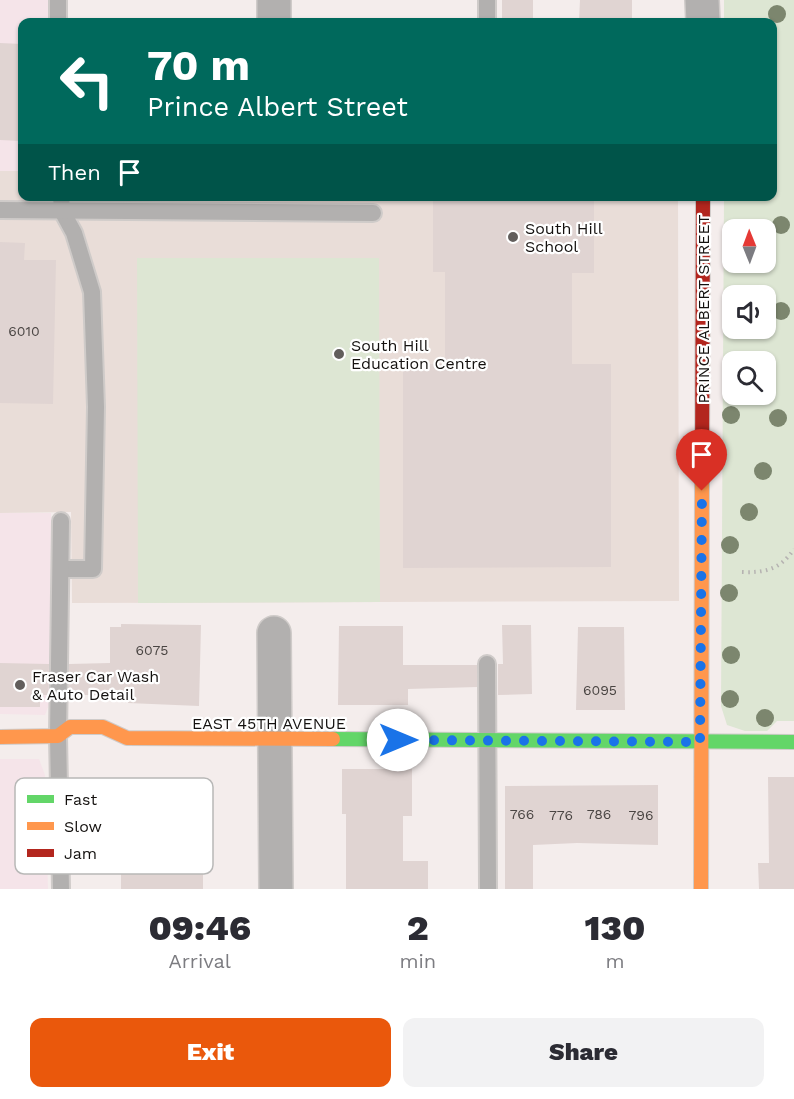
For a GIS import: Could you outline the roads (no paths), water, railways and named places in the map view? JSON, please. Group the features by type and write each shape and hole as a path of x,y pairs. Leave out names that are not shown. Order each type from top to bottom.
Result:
{"street":[{"path":"274,0 274,18"},
{"path":"702,0 703,18"},
{"name":"PRINCE ALBERT STREET","path":"701,889 703,201"},
{"path":"274,633 276,889"},
{"name":"EAST 45TH AVENUE","path":"0,736 58,736 70,727 103,727 127,738 794,742"}],"lane":[{"path":"58,0 58,18"},
{"path":"487,0 487,18"},
{"path":"61,204 74,232 92,292 96,407 93,569 62,569"},
{"path":"0,210 61,204 373,213"},
{"path":"59,778 61,521"},
{"path":"487,664 488,889"},
{"path":"61,874 61,889"}],"place":[{"name":"South Hill School","path":"513,237"},
{"name":"South Hill Education Centre","path":"339,354"},
{"name":"Fraser Car Wash & Auto Detail","path":"20,685"}]}
